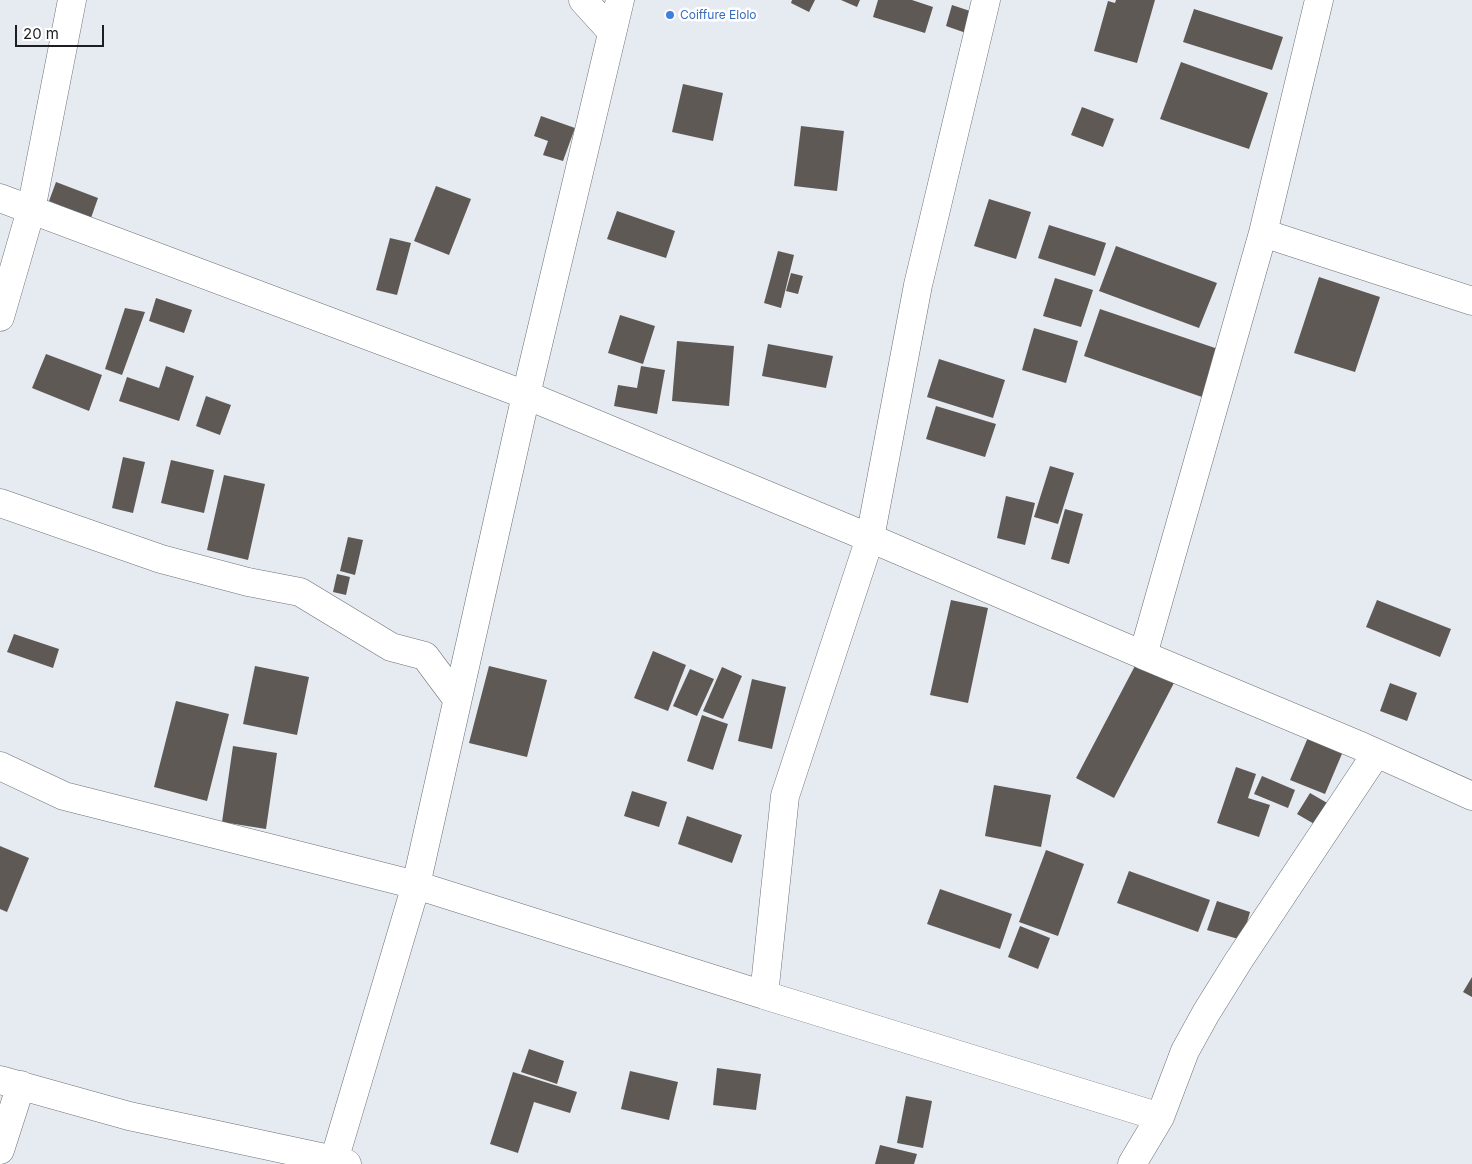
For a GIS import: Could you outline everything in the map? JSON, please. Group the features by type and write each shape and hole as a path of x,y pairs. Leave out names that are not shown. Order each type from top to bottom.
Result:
{"street":[{"path":"0,317 31,210 72,0"},
{"path":"583,0 612,32"},
{"path":"0,1150 10,1082 129,1116 338,1163 416,885 526,395 620,0"},
{"path":"764,995 784,796 870,538 918,285 986,0"},
{"path":"1143,655 1263,233 1320,0"},
{"path":"0,198 526,395 870,538 1472,795"},
{"path":"1263,233 1472,301"},
{"path":"0,502 161,559 248,582 300,592 391,647 425,656 458,699"},
{"path":"1132,1164 1160,1117 1186,1051 1206,1013 1376,754"},
{"path":"0,766 64,796 416,885 1160,1117"}],"building":[{"path":"792,0 815,0 809,12 791,3"},
{"path":"841,0 860,0 857,7"},
{"path":"878,0 912,0 933,7 925,33 873,17"},
{"path":"1116,0 1155,0 1137,63 1094,51 1108,1 1115,3"},
{"path":"952,5 973,12 966,33 946,26"},
{"path":"1194,9 1283,37 1272,70 1183,42"},
{"path":"1181,62 1268,93 1249,149 1160,119"},
{"path":"683,84 723,93 713,141 672,132"},
{"path":"1082,107 1114,119 1103,147 1071,135"},
{"path":"541,116 575,128 563,161 543,155 548,141 534,136"},
{"path":"801,126 844,131 837,191 794,186"},
{"path":"56,182 98,198 91,218 49,201"},
{"path":"436,186 471,199 449,255 414,241"},
{"path":"989,199 1031,212 1016,259 974,246"},
{"path":"617,211 675,231 666,258 607,239"},
{"path":"1049,225 1106,243 1095,276 1038,258"},
{"path":"390,238 411,243 397,295 376,290"},
{"path":"1116,246 1217,283 1199,328 1099,291"},
{"path":"778,251 794,255 781,308 764,303"},
{"path":"791,273 803,276 798,294 786,291"},
{"path":"1319,277 1380,297 1355,372 1294,353"},
{"path":"1055,278 1093,290 1081,327 1043,316"},
{"path":"156,298 192,310 184,333 149,321"},
{"path":"125,308 145,312 122,375 105,369"},
{"path":"1100,309 1218,349 1202,397 1084,356"},
{"path":"620,315 655,326 643,364 608,353"},
{"path":"1034,328 1078,341 1066,383 1022,370"},
{"path":"677,341 734,346 729,406 672,401"},
{"path":"768,344 833,356 826,388 762,376"},
{"path":"46,354 102,375 89,411 32,388"},
{"path":"939,359 1005,380 993,418 927,397"},
{"path":"166,366 194,376 179,421 119,401 127,377 159,388"},
{"path":"641,366 665,370 657,414 614,406 618,385 637,388"},
{"path":"206,396 231,405 220,435 196,426"},
{"path":"936,406 996,424 985,457 926,439"},
{"path":"123,457 145,462 133,513 112,508"},
{"path":"171,460 214,470 204,513 161,503"},
{"path":"1050,466 1074,473 1058,524 1034,517"},
{"path":"224,475 265,484 248,560 207,550"},
{"path":"1006,496 1035,503 1025,545 997,538"},
{"path":"1065,509 1083,514 1069,564 1051,559"},
{"path":"348,537 363,540 355,575 340,571"},
{"path":"337,574 350,577 346,595 333,592"},
{"path":"951,600 988,608 968,703 930,695"},
{"path":"1377,600 1451,629 1440,657 1366,627"},
{"path":"14,634 59,649 53,668 7,652"},
{"path":"653,651 686,665 668,711 634,698"},
{"path":"1137,662 1175,681 1114,798 1076,778"},
{"path":"255,666 309,677 297,735 243,724"},
{"path":"489,666 547,680 527,757 469,743"},
{"path":"722,667 742,676 723,719 703,711"},
{"path":"690,669 714,679 697,716 673,706"},
{"path":"752,679 786,687 772,749 738,741"},
{"path":"1390,683 1417,693 1407,721 1380,711"},
{"path":"176,701 229,714 207,801 154,787"},
{"path":"702,715 728,724 713,770 687,761"},
{"path":"1309,735 1344,749 1325,794 1290,780"},
{"path":"233,746 277,753 266,829 222,822"},
{"path":"1236,767 1256,774 1248,798 1270,805 1259,837 1217,823"},
{"path":"1262,776 1295,790 1288,808 1254,794"},
{"path":"994,785 1051,795 1041,847 985,836"},
{"path":"632,791 667,802 659,827 624,816"},
{"path":"1310,793 1329,804 1316,825 1297,814"},
{"path":"687,816 742,835 732,863 678,844"},
{"path":"0,846 29,858 7,912 0,909"},
{"path":"1046,850 1084,864 1058,936 1019,922"},
{"path":"1129,871 1210,900 1198,932 1117,903"},
{"path":"940,889 1012,914 1000,949 927,924"},
{"path":"1217,901 1250,912 1242,940 1207,930"},
{"path":"1020,926 1050,938 1038,969 1008,957"},
{"path":"1472,977 1472,997 1463,992"},
{"path":"529,1049 564,1061 557,1084 521,1072"},
{"path":"717,1068 761,1074 756,1110 713,1105"},
{"path":"630,1071 678,1082 669,1120 621,1109"},
{"path":"513,1072 577,1092 570,1113 534,1102 518,1153 490,1144"},
{"path":"906,1096 932,1101 923,1148 897,1143"},
{"path":"880,1145 917,1154 914,1164 875,1164"}],"place":[{"name":"Coiffure Elolo","path":"670,15"}]}
